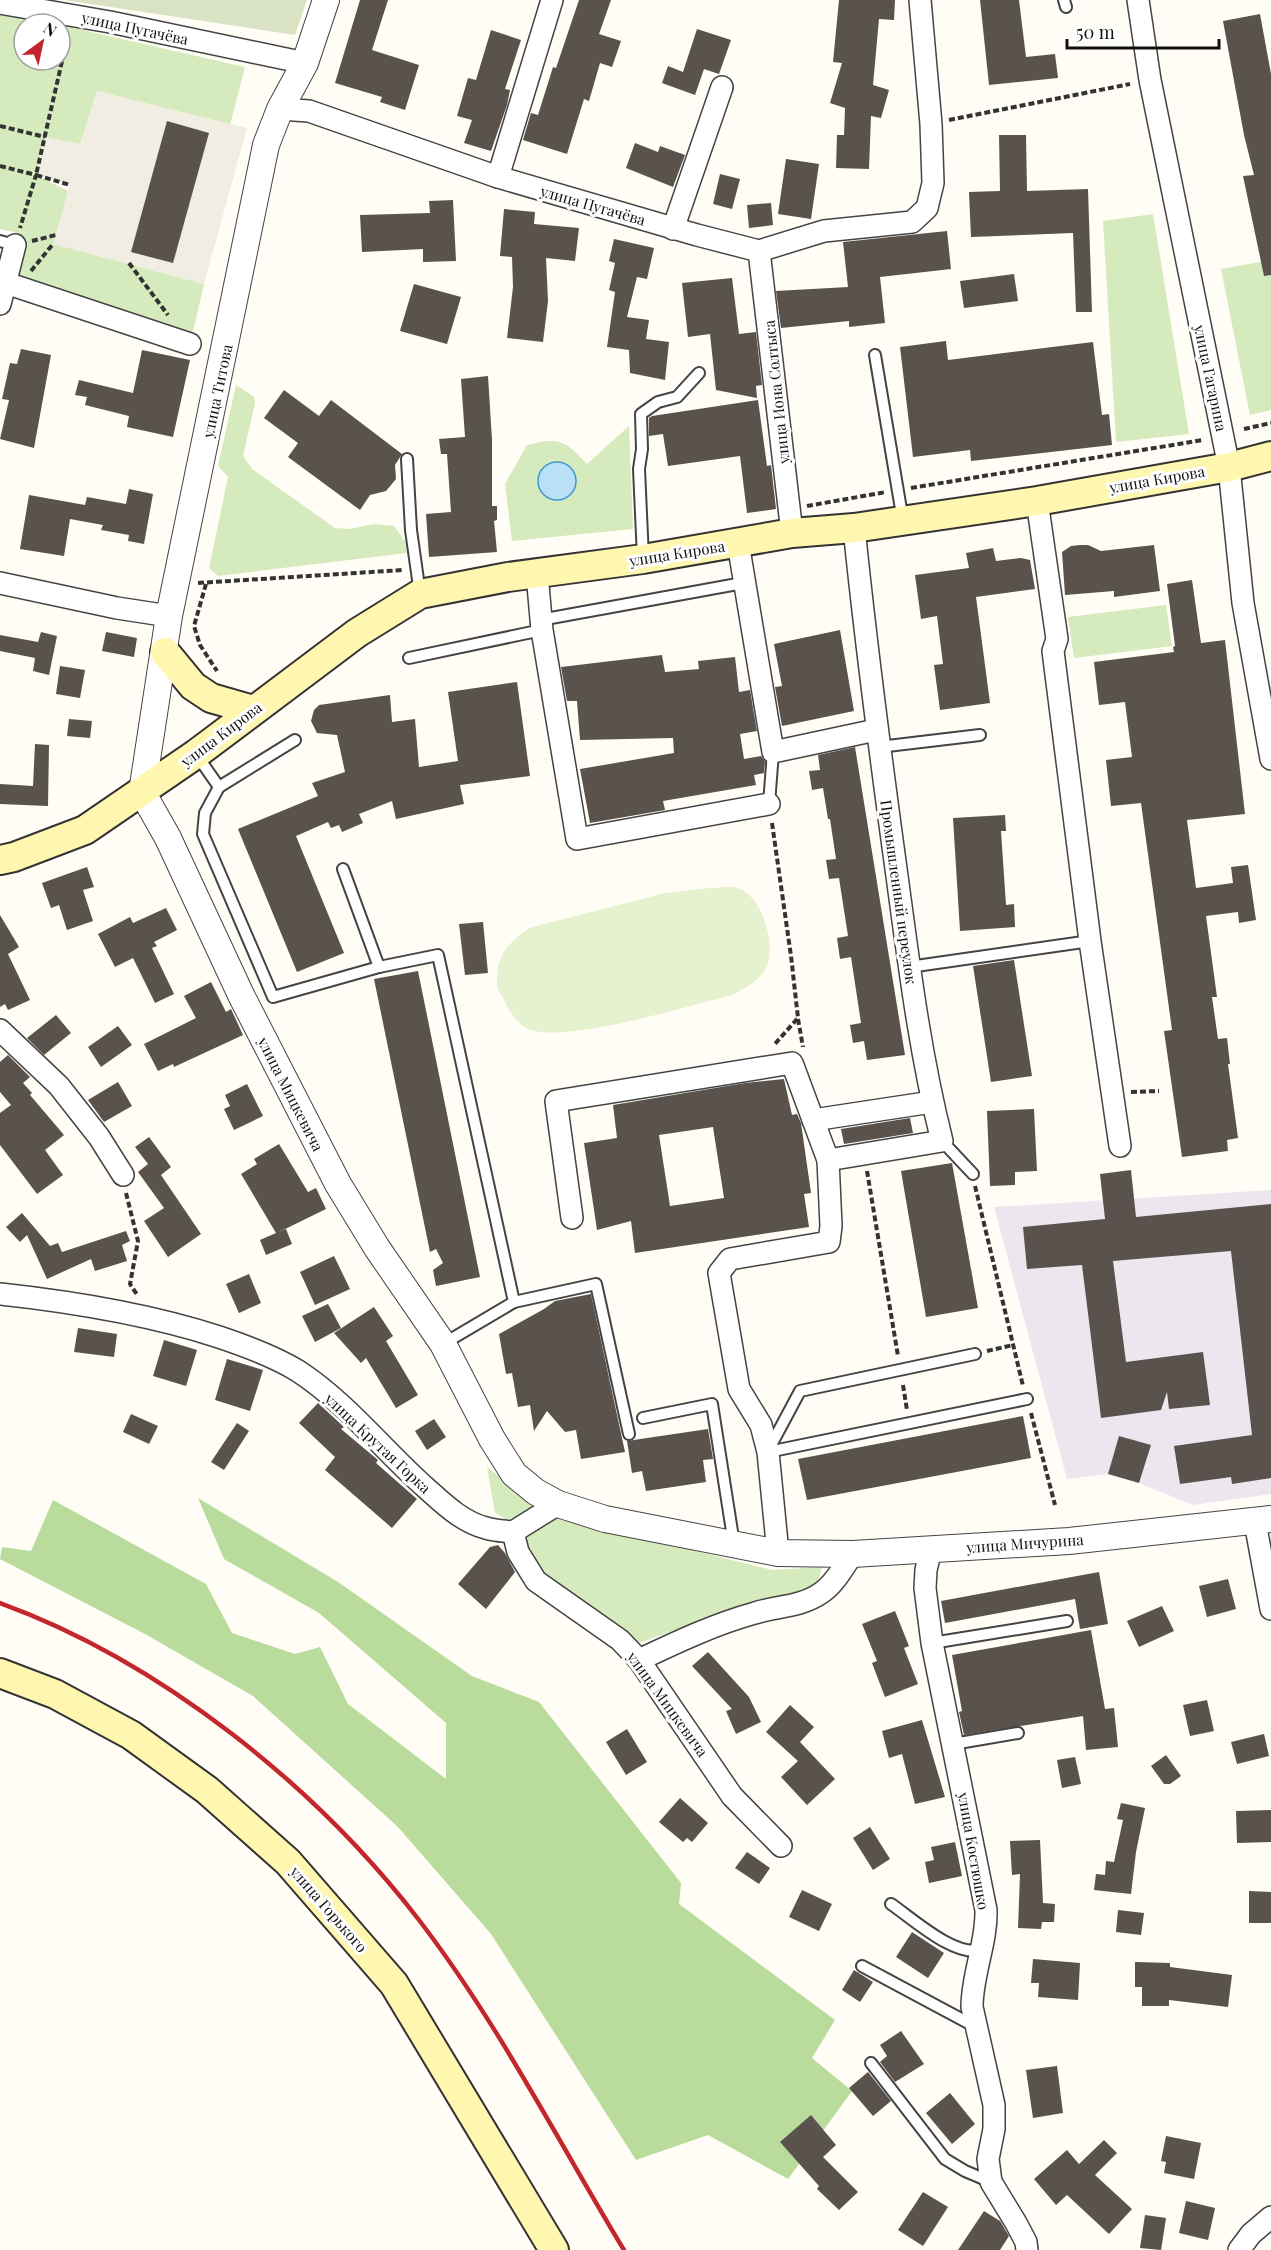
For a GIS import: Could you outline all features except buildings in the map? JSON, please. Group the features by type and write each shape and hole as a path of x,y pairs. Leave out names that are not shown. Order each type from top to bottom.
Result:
{"main road":[{"name":"улица Кирова","path":"142,792 357,633 418,582 508,577 643,559 738,543 790,521 854,528 903,521 1037,501 1229,467 1271,456"},
{"path":"165,652 193,686 211,698 253,710"},
{"path":"0,860 14,857 85,830 142,792"},
{"name":"улица Горького","path":"0,1673 55,1694 131,1735 207,1790 288,1862 394,1984 554,2250"}],"street":[{"name":"улица Титова","path":"142,792 169,616 266,145 280,109 305,63 326,0"},
{"path":"498,177 552,0"},
{"path":"759,251 824,231 912,222 927,208 933,183 931,124 920,0"},
{"name":"улица Гагарина","path":"1138,0 1150,80 1229,467 1243,603 1266,696 1271,759"},
{"name":"улица Пугачёва","path":"0,3 73,15 305,63"},
{"path":"673,229 723,87"},
{"name":"улица Пугачёва","path":"280,109 309,111 498,177 673,229 759,251"},
{"path":"0,304 13,285 8,243"},
{"name":"улица Иона Солтыса","path":"759,251 790,521"},
{"path":"13,285 190,344"},
{"path":"1037,501 1057,639 1053,651 1090,941 1120,1146"},
{"name":"Промышленный переулок","path":"854,528 878,739 909,967 932,1102 942,1141"},
{"path":"738,543 773,752 878,739"},
{"path":"537,574 541,625 577,839 769,804"},
{"path":"0,583 117,608 169,616"},
{"name":"улица Мицкевича","path":"142,792 168,838 241,995 338,1184 377,1248 443,1344 492,1439 514,1474 536,1492 558,1504 604,1519 778,1553"},
{"path":"0,1030 59,1086 99,1137 123,1175"},
{"path":"572,1218 556,1101 792,1063 828,1160 831,1226 829,1242 730,1259 719,1273 739,1389 761,1425 768,1452 772,1512 778,1553"},
{"path":"813,1120 932,1102"},
{"path":"828,1160 942,1141"},
{"name":"улица Крутая Горка","path":"0,1294 81,1303 110,1309 185,1326 249,1347 298,1371 345,1408 399,1464 455,1514 486,1528 513,1532"},
{"path":"513,1532 558,1504"},
{"path":"1263,1521 1271,1609"},
{"name":"улица Мичурина","path":"778,1553 853,1554 1069,1541 1263,1521"},
{"name":"улица Мицкевича","path":"513,1532 518,1552 536,1581 620,1640 639,1660 732,1796 781,1846"},
{"name":"улица Костюшко","path":"931,1549 925,1588 932,1642 986,1910 987,1930 972,1992 972,2007 994,2105 994,2129 988,2158 991,2182 1016,2223 1026,2242 1027,2250"},
{"path":"639,1660 692,1635 756,1612 789,1606 810,1599 822,1593 835,1581 853,1554"},
{"path":"1239,2250 1251,2234 1271,2217"}],"lane":[{"path":"875,355 903,521"},
{"path":"643,559 639,469 642,448 641,414 658,402 677,397 699,373"},
{"path":"407,459 411,530 418,582"},
{"path":"409,658 541,625 744,583"},
{"path":"878,739 980,735"},
{"path":"295,740 219,787 205,813 203,834 273,997 379,967 438,955 514,1302"},
{"path":"769,804 773,752"},
{"path":"196,754 219,787"},
{"path":"343,869 379,967"},
{"path":"909,967 1090,941"},
{"path":"942,1141 973,1174"},
{"path":"443,1344 514,1302 596,1284 629,1434"},
{"path":"768,1452 800,1391 975,1354"},
{"path":"768,1452 1027,1399"},
{"path":"643,1418 712,1404 734,1545"},
{"path":"932,1642 1067,1621"},
{"path":"953,1744 1018,1733"},
{"path":"891,1904 952,1946 965,1952 981,1950"},
{"path":"862,1966 976,2028"},
{"path":"871,2063 945,2159 991,2182"}],"path":[{"path":"8,243 36,175 73,15"},
{"path":"931,124 1150,80"},
{"path":"0,126 45,137"},
{"path":"0,166 70,185"},
{"path":"13,285 53,244"},
{"path":"1244,429 1271,423"},
{"path":"790,521 897,490 1203,440"},
{"path":"191,582 206,584 418,582"},
{"path":"206,584 194,626 200,645 216,670 225,678"},
{"path":"769,804 804,1053"},
{"path":"771,1048 798,1018"},
{"path":"1113,1093 1159,1091"},
{"path":"865,1154 909,1422"},
{"path":"973,1174 1012,1345 1055,1505"},
{"path":"123,1175 138,1241 130,1284 142,1300"},
{"path":"975,1354 1012,1345"}],"shaded area":[{"path":"97,91 247,128 204,284 53,244 70,185 36,175 45,137 80,144"},
{"path":"1271,1190 1271,1494 1193,1505 1139,1483 1108,1474 1067,1479 994,1207"}],"green space":[{"path":"64,0 307,0 295,35"},
{"path":"0,15 12,17 12,72 72,72 72,28 245,67 230,125 97,91 80,145 45,137 36,175 68,191 54,244 204,284 190,344 6,283 18,233 0,229"},
{"path":"1153,214 1189,434 1116,442 1103,221"},
{"path":"1271,260 1271,410 1250,415 1221,269"},
{"path":"236,385 254,397 255,403 243,456 252,469 335,528 350,529 374,524 394,526 405,541 407,553 218,576 209,568 228,477 218,466"},
{"path":"629,426 633,529 512,541 505,484 527,445 555,441 567,445 587,464","holes":["550,463 562,463 569,497 556,501"]},
{"path":"1166,605 1172,646 1074,658 1068,617"},
{"path":"735,887 747,893 755,901 766,924 770,949 769,961 762,974 746,988 732,995 658,1015 567,1032 543,1032 526,1028 511,1012 498,988 497,974 501,957 509,945 529,928 665,893"},
{"path":"487,1467 534,1502 525,1514 506,1520 495,1512"},
{"path":"198,1498 338,1582 472,1676 539,1702 681,1883 679,1904 835,2020 812,2058 852,2091 788,2179 708,2135 636,2160 491,1934 398,1827 253,1696 145,1634 0,1559 2,1547 31,1551 53,1500 206,1584 232,1633 295,1654 320,1647 348,1704 446,1779 446,1723 319,1613 224,1559"},
{"path":"554,1516 772,1570 822,1567 818,1581 804,1595 695,1623 633,1645 536,1578 521,1547 527,1536"}],"water":[{"path":"557,462 571,467 576,481 571,495 557,500 543,495 538,481 543,467"}],"railway":[{"path":"0,1603 60,1628 118,1658 176,1693 231,1733 333,1822 378,1870 448,1959 501,2040 624,2250"}]}
